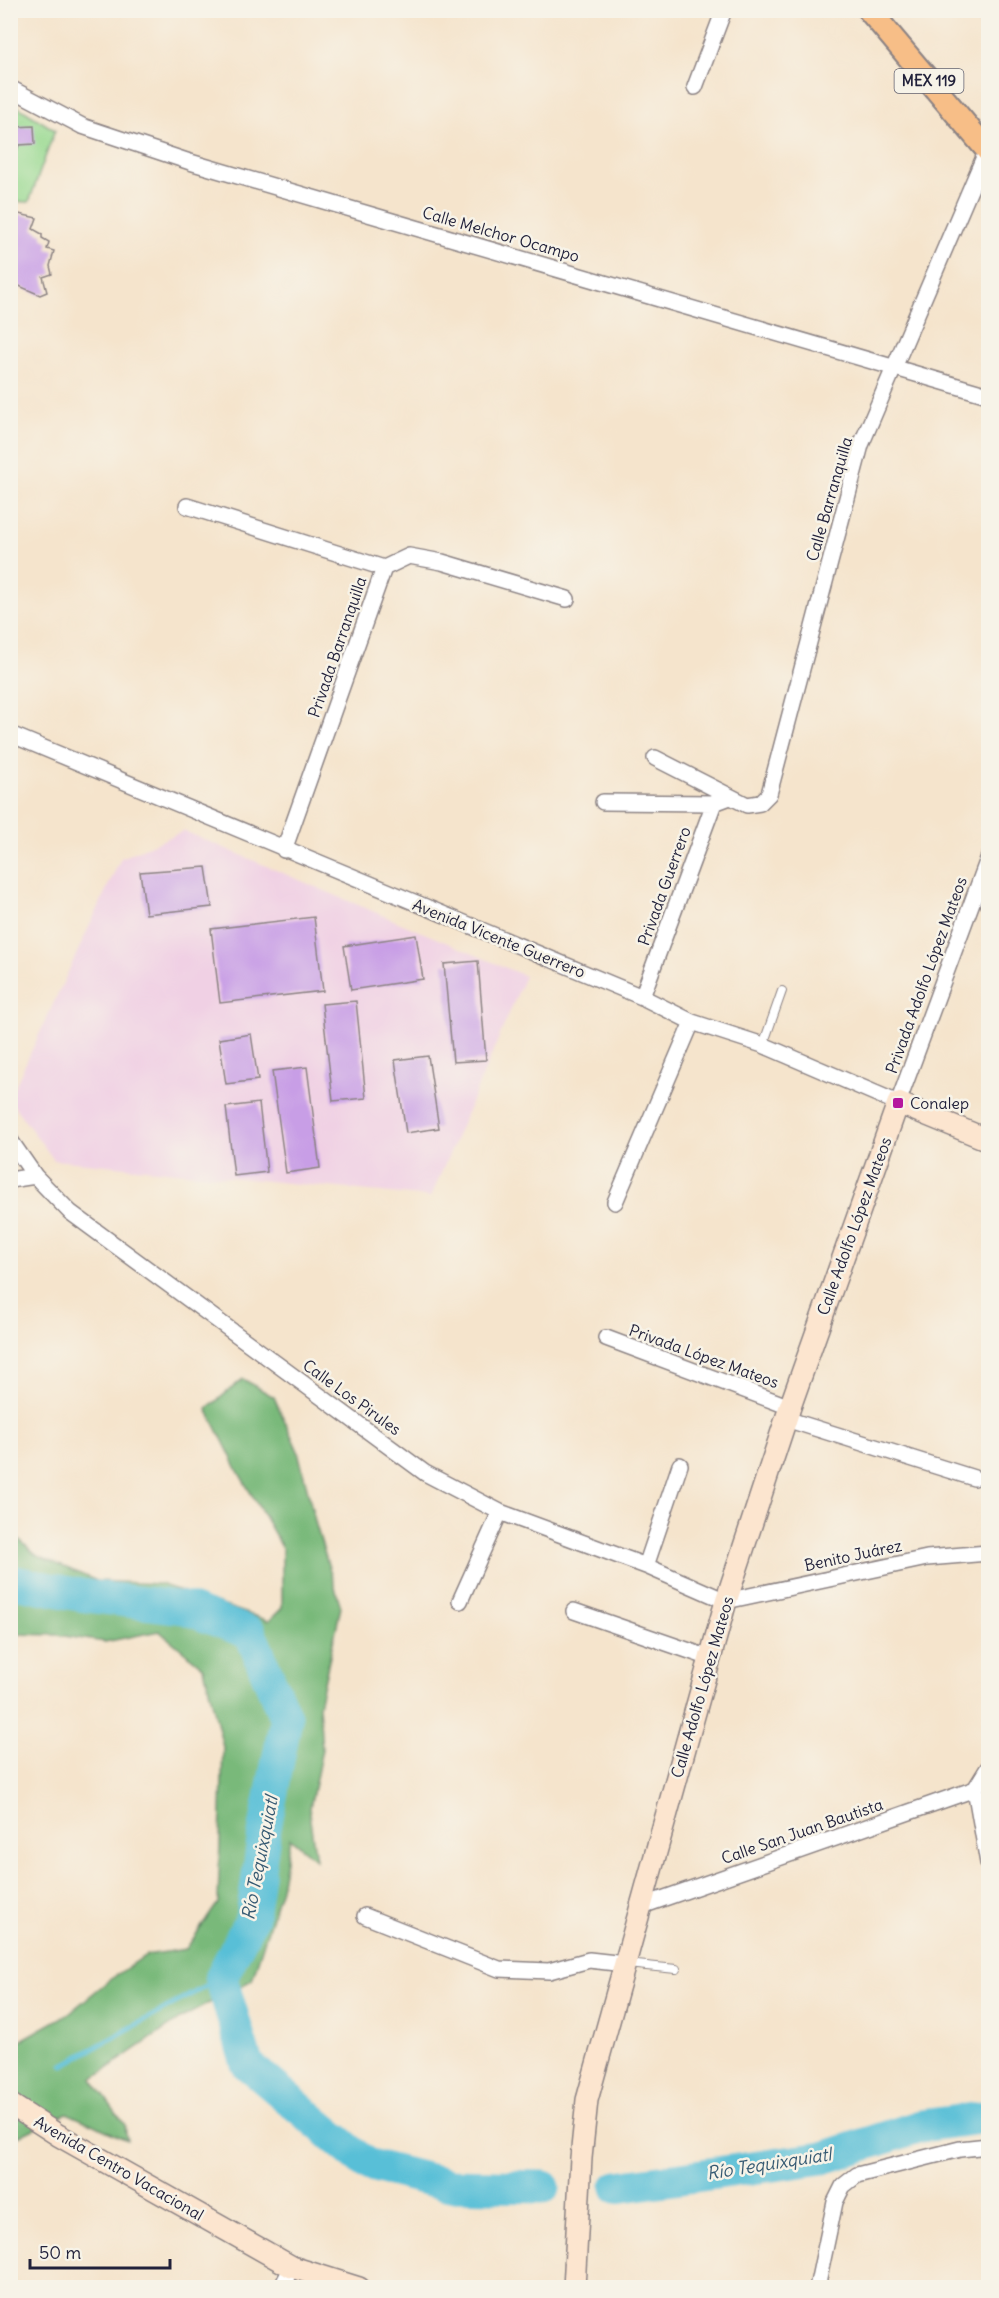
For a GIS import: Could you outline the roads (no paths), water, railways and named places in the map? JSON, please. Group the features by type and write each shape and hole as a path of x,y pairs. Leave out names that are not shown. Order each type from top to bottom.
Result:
{"main road":[{"name":"MEX 119","path":"869,10 988,151"},
{"name":"Avenida Vicente Guerrero","path":"898,1103 988,1140"},
{"name":"Calle Adolfo López Mateos","path":"574,2288 581,2158 587,2100 726,1601 788,1413 898,1103"},
{"name":"Avenida Centro Vacacional","path":"10,2104 58,2135 292,2267 359,2288"}],"street":[{"path":"695,87 724,10"},
{"name":"Calle Melchor Ocampo","path":"10,88 82,126 190,162 988,395"},
{"name":"Calle Barranquilla","path":"730,797 747,805 760,803 769,794 861,445 988,151"},
{"path":"187,506 384,568"},
{"name":"Privada Barranquilla","path":"284,850 384,568 410,556 442,562 567,599"},
{"name":"Avenida Vicente Guerrero","path":"12,739 642,998 692,1022 763,1045 898,1103"},
{"path":"655,758 730,797"},
{"path":"603,802 714,803 730,797"},
{"name":"Privada Guerrero","path":"642,998 714,803"},
{"name":"Privada Adolfo López Mateos","path":"898,1103 988,859"},
{"path":"615,1202 692,1022"},
{"name":"Calle Los Pirules","path":"10,1140 35,1176 70,1212 425,1473 500,1512 646,1566 726,1601"},
{"path":"10,1180 35,1176"},
{"name":"Privada López Mateos","path":"606,1338 788,1413 975,1478"},
{"path":"646,1566 680,1465"},
{"path":"460,1602 500,1512"},
{"name":"Benito Juárez","path":"726,1601 927,1558 988,1553"},
{"path":"574,1611 710,1658"},
{"path":"988,1768 975,1789 988,1863"},
{"name":"Calle San Juan Bautista","path":"642,1906 975,1789"},
{"path":"365,1916 500,1969 549,1971 589,1960 625,1964"},
{"path":"817,2288 835,2202 843,2186 857,2175 960,2149 988,2146"},
{"path":"281,2288 292,2267"}],"lane":[{"path":"763,1045 782,991"},
{"path":"625,1964 676,1969"}],"waterway":[{"name":"Río Tequixquiatl","path":"10,1581 80,1595 185,1608 250,1633 286,1719 265,1828 252,1917 221,1978 247,2064 366,2164 450,2185 544,2187"},
{"path":"63,2065 221,1978"},
{"name":"Río Tequixquiatl","path":"617,2187 823,2158 921,2126 988,2117"}],"place":[{"name":"Conalep","path":"898,1103"}]}
